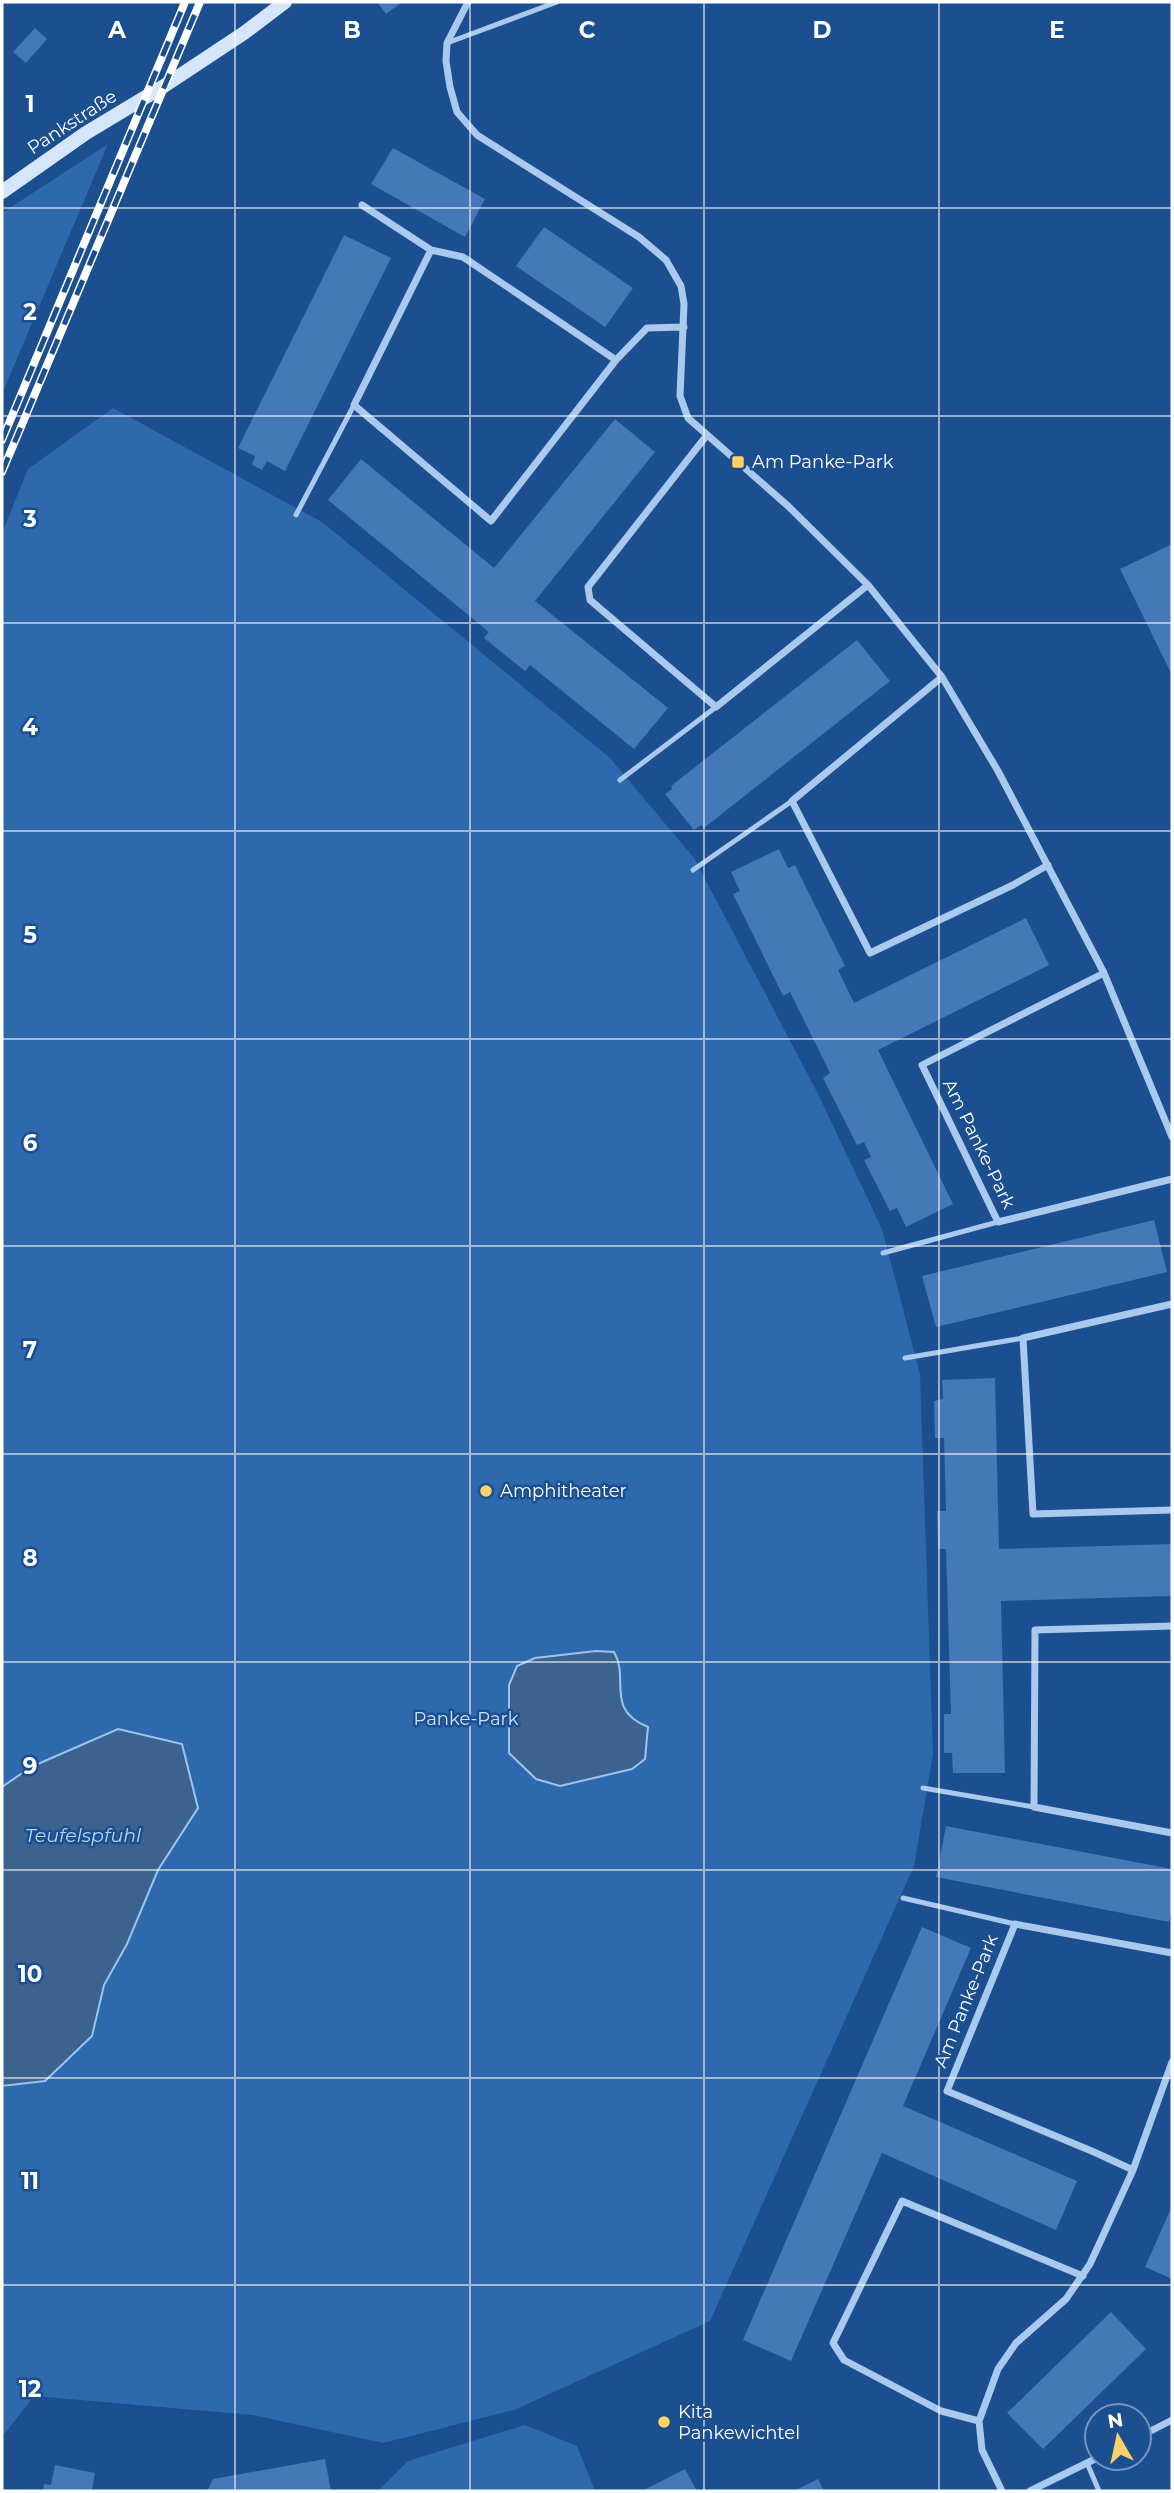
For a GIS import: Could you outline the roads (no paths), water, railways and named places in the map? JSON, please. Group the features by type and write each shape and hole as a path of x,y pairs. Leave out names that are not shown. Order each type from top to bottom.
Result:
{"street":[{"name":"Pankstraße","path":"2,192 86,134 244,33 285,2"},
{"path":"468,2 447,43 446,61 457,112 477,135 639,237 666,260 681,286 684,327 680,396 688,418 788,506 868,585 942,677 998,771 1104,973 1172,1137"},
{"path":"362,205 431,250 463,257 616,360"},
{"path":"431,250 354,405 491,521 616,360 647,328 684,327"},
{"path":"707,435 588,587 590,600 716,708 868,585"},
{"path":"942,677 792,801 870,953 1013,885 1048,865"},
{"name":"Am Panke-Park","path":"1104,973 922,1065 998,1222 1172,1179"},
{"path":"1172,1304 1023,1338 1033,1514 1172,1510"},
{"path":"1172,1626 1035,1630 1034,1807 1172,1833"},
{"name":"Am Panke-Park","path":"1133,2170 1094,2151 947,2091 1015,1924 1172,1953"},
{"path":"1002,2491 982,2451 979,2421 998,2369 1016,2343 1066,2300 1090,2264 1133,2170 1172,2062"},
{"path":"979,2421 942,2411 844,2360 833,2343 902,2201 1083,2276"},
{"path":"1153,2430 1172,2420"},
{"path":"1030,2491 1083,2465"}],"lane":[{"path":"447,43 557,2"},
{"path":"296,515 354,405"},
{"path":"620,780 716,708"},
{"path":"693,870 792,801"},
{"path":"883,1253 998,1222"},
{"path":"905,1358 1023,1338"},
{"path":"923,1788 1034,1807"},
{"path":"903,1898 1015,1924"},
{"path":"1091,2472 1098,2491"}],"water":[{"path":"596,1651 614,1652 620,1673 622,1702 626,1711 648,1727 645,1759 632,1769 560,1786 536,1779 509,1753 509,1685 517,1666 535,1658"},
{"name":"Teufelspfuhl","path":"118,1729 182,1744 198,1808 158,1870 127,1944 104,1985 92,2036 45,2081 2,2086 2,1787 31,1767"}],"railway":[{"path":"2,440 185,2"},
{"path":"2,472 200,2"}],"place":[{"name":"Am Panke-Park","path":"738,462"},
{"name":"Amphitheater","path":"486,1491"},
{"name":"Kita Pankewichtel","path":"664,2422"}],"park label":[{"name":"Panke-Park","path":"466,1719"}]}
